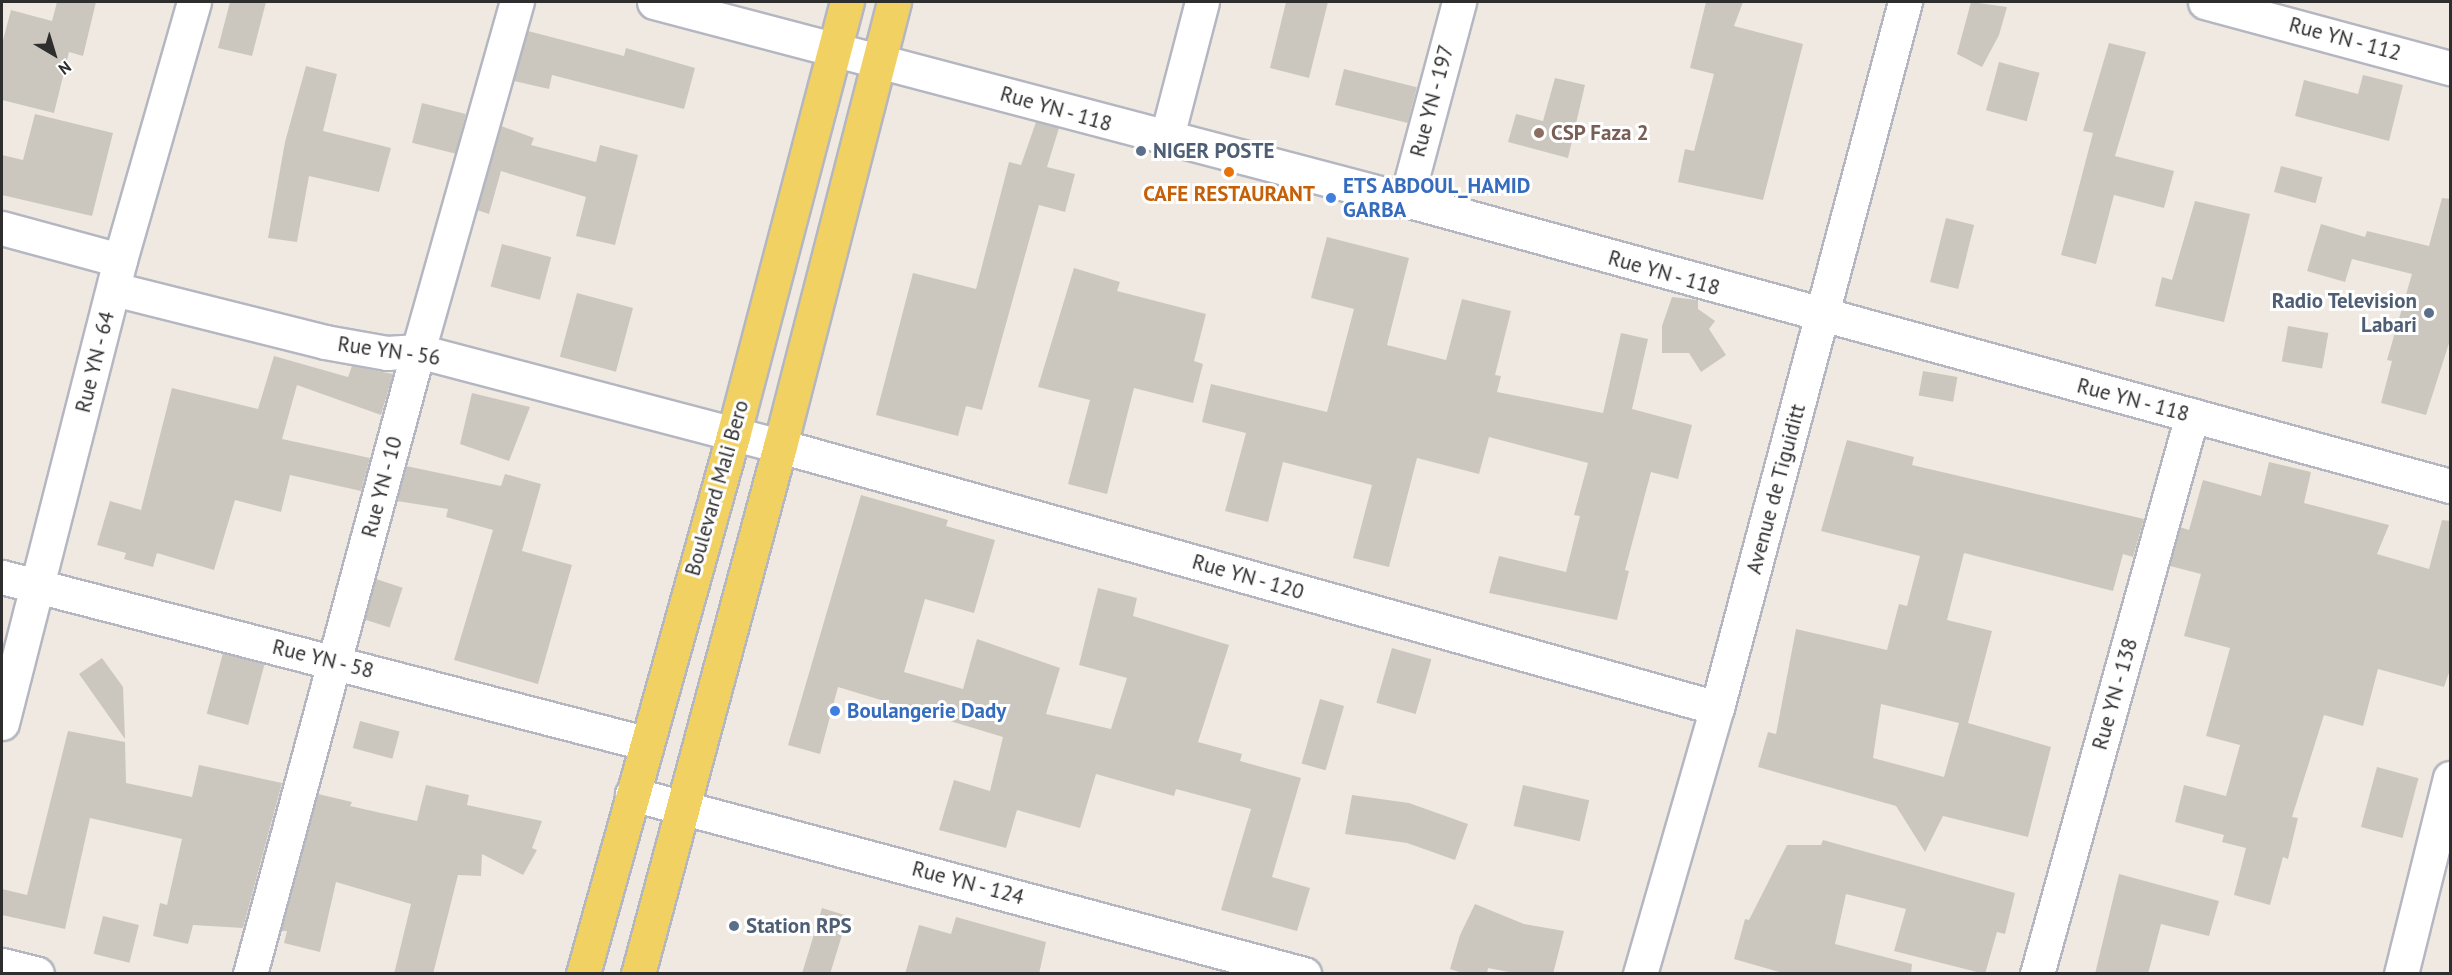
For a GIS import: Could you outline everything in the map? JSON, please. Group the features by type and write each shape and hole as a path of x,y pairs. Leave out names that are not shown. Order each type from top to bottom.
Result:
{"main road":[{"name":"Boulevard Mali Bero","path":"582,974 733,436 847,2"},
{"path":"638,974 681,807 780,446 894,2"}],"street":[{"name":"Rue YN - 64","path":"2,723 39,587 117,274 194,2"},
{"name":"Rue YN - 10","path":"250,974 336,662 418,351 517,2"},
{"name":"Rue YN - 118","path":"654,2 878,59 1166,140 1406,200 1823,317 2451,486"},
{"path":"1166,140 1202,2"},
{"name":"Rue YN - 197","path":"1406,200 1459,2"},
{"name":"Avenue de Tiguiditt","path":"1640,974 1716,708 1823,317 1905,2"},
{"name":"Rue YN - 112","path":"2205,2 2451,68"},
{"name":"Rue YN - 56","path":"2,228 117,274 325,342 387,353 418,351 733,436 780,446"},
{"name":"Rue YN - 138","path":"2037,974 2192,415"},
{"name":"Rue YN - 120","path":"780,446 1716,708"},
{"name":"Rue YN - 58","path":"2,578 645,743"},
{"path":"2400,974 2438,875 2451,778"},
{"name":"Rue YN - 124","path":"632,794 1304,974"},
{"path":"2,965 37,974"}],"building":[{"path":"57,2 96,2 83,56 69,52 54,113 2,100 2,44 11,10 52,21"},
{"path":"230,2 266,2 252,56 218,48"},
{"path":"1286,2 1328,2 1309,78 1270,68"},
{"path":"1706,2 1743,2 1734,26 1803,44 1763,200 1678,182 1685,149 1694,151 1714,74 1690,68"},
{"path":"1971,2 2007,7 1999,35 1982,67 1957,54"},
{"path":"528,31 624,56 626,48 695,68 684,109 552,75 549,89 514,81"},
{"path":"2109,43 2146,52 2115,156 2174,171 2164,208 2114,195 2096,264 2061,255 2093,133 2083,131"},
{"path":"1999,62 2040,73 2027,121 1986,110"},
{"path":"306,66 337,74 323,131 391,148 379,192 309,176 297,242 268,238 285,142"},
{"path":"1344,69 1417,87 1408,123 1335,105"},
{"path":"2363,75 2403,85 2389,141 2295,116 2304,80 2358,94"},
{"path":"1555,78 1585,85 1568,158 1508,142 1516,114 1543,121"},
{"path":"422,103 466,114 456,154 412,143"},
{"path":"35,114 113,133 92,216 2,195 2,155 23,160"},
{"path":"1036,122 1059,128 1047,167 1075,174 1065,212 1039,205 982,410 966,406 958,436 876,415 913,273 976,289 1009,162 1021,165"},
{"path":"501,126 534,138 531,145 596,162 600,145 638,155 615,245 576,236 586,197 501,171 489,214 477,210"},
{"path":"2281,166 2323,177 2316,203 2274,192"},
{"path":"2442,198 2451,199 2451,337 2426,415 2381,403 2392,361 2387,360 2412,274 2352,259 2345,282 2307,271 2321,224 2365,237 2367,231 2429,246"},
{"path":"2195,201 2250,214 2224,322 2155,306 2162,277 2172,280"},
{"path":"1946,218 1974,225 1958,289 1930,282"},
{"path":"1327,237 1409,258 1387,345 1446,360 1462,299 1511,311 1495,375 1501,376 1497,392 1603,413 1621,333 1648,339 1632,409 1692,425 1678,479 1651,472 1625,570 1629,571 1617,620 1489,593 1499,556 1566,572 1580,516 1574,515 1588,463 1489,437 1479,474 1417,458 1389,567 1353,558 1372,485 1283,462 1268,522 1225,511 1246,433 1202,422 1211,384 1327,412 1354,309 1311,298"},
{"path":"502,244 551,257 540,300 491,287"},
{"path":"1074,268 1120,282 1117,291 1206,314 1194,361 1203,364 1193,403 1134,388 1107,494 1068,484 1090,400 1038,387"},
{"path":"577,293 633,308 616,372 560,357"},
{"path":"1672,297 1698,300 1698,309 1715,321 1709,329 1726,355 1701,372 1689,353 1662,353 1662,326"},
{"path":"2288,326 2328,333 2322,369 2282,361"},
{"path":"274,356 348,377 352,366 393,374 381,415 297,385 282,439 370,458 361,491 290,475 281,512 235,500 214,570 157,553 153,567 124,559 126,553 97,545 110,501 141,510 172,388 258,409"},
{"path":"1923,371 1957,377 1953,402 1919,396"},
{"path":"472,393 530,407 509,461 460,444"},
{"path":"1847,440 1914,457 1912,465 2144,519 2133,557 2123,554 2113,591 1964,553 1947,620 1992,631 1968,723 2051,747 2028,837 1943,816 1925,852 1896,806 1758,767 1768,732 1776,734 1796,629 1887,650 1899,604 1907,606 1920,556 1821,531","holes":["1881,704 1959,723 1944,777 1873,758"]},
{"path":"2269,462 2311,472 2304,503 2389,525 2377,554 2429,569 2442,520 2451,521 2451,667 2444,687 2378,669 2363,726 2324,715 2292,817 2298,818 2288,859 2283,857 2270,905 2234,895 2246,848 2222,842 2224,835 2175,822 2184,785 2226,796 2240,745 2206,736 2230,648 2184,636 2201,574 2170,566 2180,527 2189,530 2203,480 2261,496"},
{"path":"406,466 501,486 505,474 541,484 522,551 572,565 538,684 454,660 493,530 446,517 448,509 397,501"},
{"path":"861,495 948,520 946,526 995,540 974,613 925,599 904,672 963,689 977,639 1060,668 1046,714 1111,729 1127,678 1079,665 1098,588 1137,598 1133,616 1229,645 1198,742 1242,754 1240,761 1301,778 1272,877 1310,888 1297,931 1221,910 1251,809 1176,789 1174,796 1096,774 1080,828 1017,810 1006,848 939,830 954,780 990,791 1003,737 838,687 820,754 788,745"},
{"path":"376,579 403,588 390,628 363,619"},
{"path":"1392,648 1431,659 1416,714 1376,703"},
{"path":"223,653 265,664 248,725 207,714"},
{"path":"102,658 123,687 125,739 79,674"},
{"path":"1320,699 1344,706 1326,770 1302,763"},
{"path":"360,721 400,732 392,759 353,748"},
{"path":"68,731 125,742 126,783 192,797 199,765 282,783 243,928 193,925 188,944 153,936 160,903 167,905 182,839 90,818 65,929 2,915 2,889 27,895"},
{"path":"2377,767 2419,778 2402,838 2361,827"},
{"path":"426,785 469,795 467,805 542,821 532,848 537,850 523,875 482,854 481,876 458,875 433,974 394,974 411,904 336,882 320,952 284,943 287,931 281,931 318,794 352,802 350,806 417,821"},
{"path":"1523,785 1589,800 1580,841 1514,826"},
{"path":"1352,795 1409,803 1468,824 1455,860 1407,843 1345,834"},
{"path":"1823,840 2015,893 2005,934 1997,932 1985,974 1894,951 1906,909 1846,894 1835,944 1912,964 1911,974 1786,974 1734,959 1745,919 1749,920 1787,845 1821,845"},
{"path":"2119,874 2219,901 2209,936 2161,924 2148,974 2095,974"},
{"path":"1475,904 1524,924 1564,931 1553,974 1519,974 1488,968 1487,974 1465,974 1450,969 1460,935"},
{"path":"822,908 848,916 830,974 802,974"},
{"path":"103,916 139,925 129,963 94,954"},
{"path":"956,917 1046,942 1039,974 905,974 919,925 951,934"}],"place":[{"name":"CSP Faza 2","path":"1539,133"},
{"name":"NIGER POSTE","path":"1141,151"},
{"name":"CAFE RESTAURANT","path":"1229,172"},
{"name":"ETS ABDOUL_HAMID GARBA","path":"1331,198"},
{"name":"Radio Television Labari","path":"2429,313"},
{"name":"Boulangerie Dady","path":"835,711"},
{"name":"Station RPS","path":"734,926"}]}
